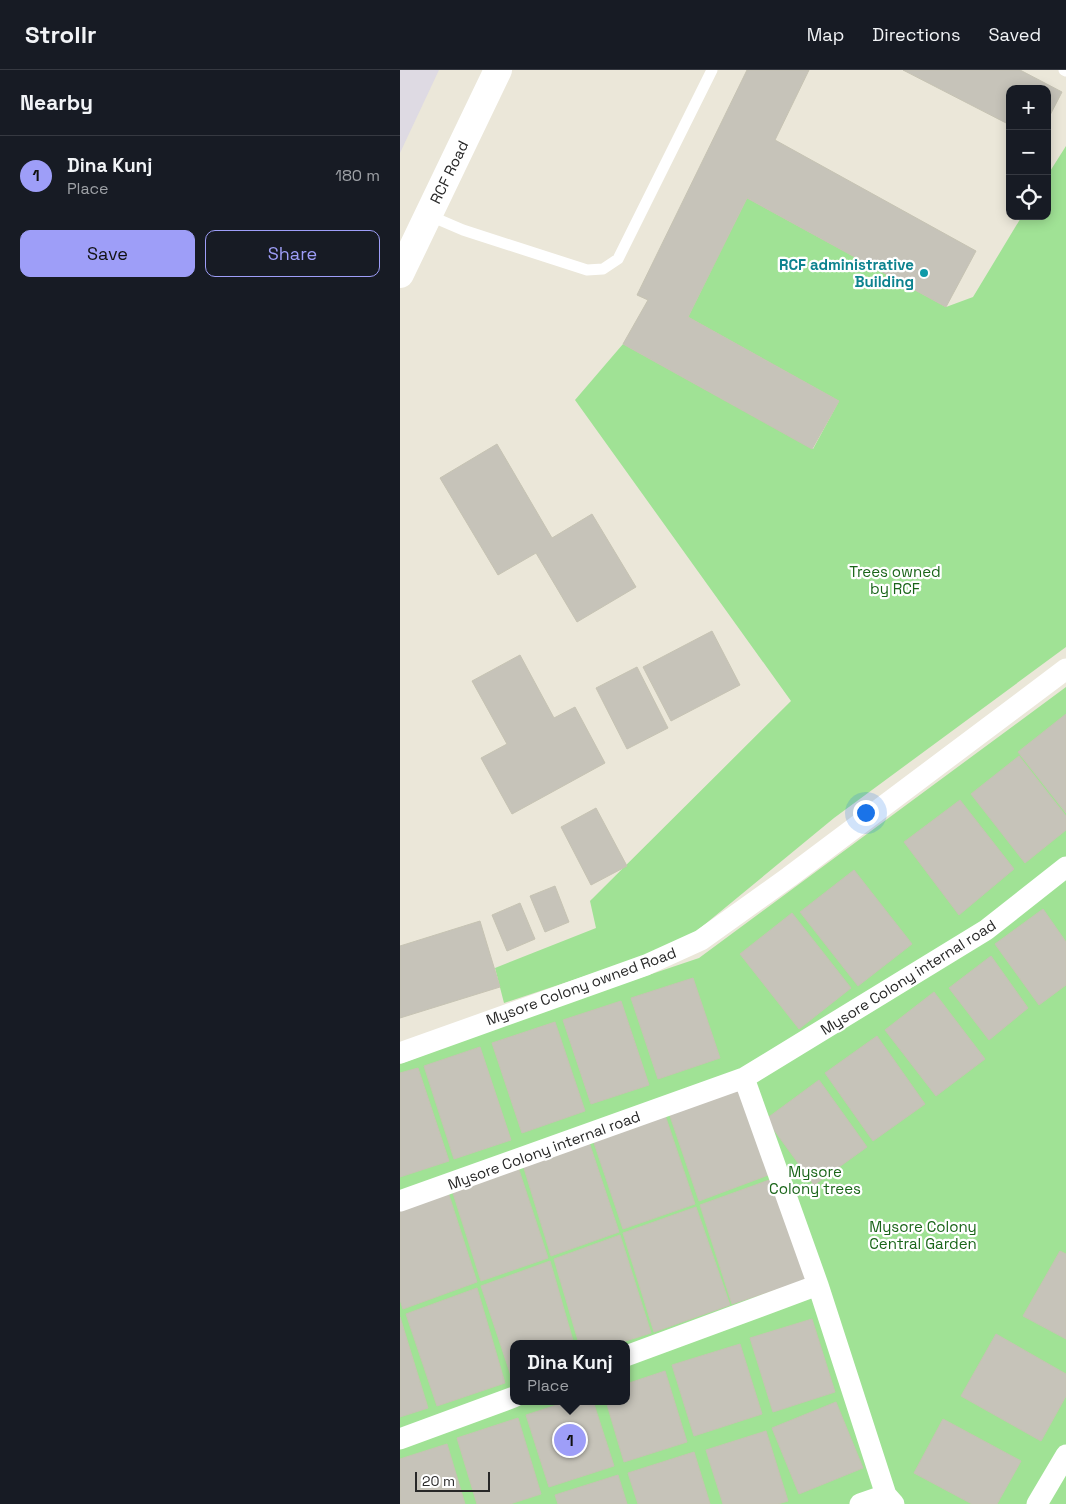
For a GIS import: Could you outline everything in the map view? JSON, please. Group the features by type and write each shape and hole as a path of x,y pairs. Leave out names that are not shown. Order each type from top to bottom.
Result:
{"street":[{"name":"RCF Road","path":"400,274 498,70"},
{"name":"Mysore Colony owned Road","path":"400,1053 646,965 701,940 789,877 1066,669"},
{"name":"Mysore Colony internal road","path":"400,1201 744,1078 986,930 1066,867"},
{"path":"744,1078 818,1286 890,1499 860,1504"},
{"path":"630,1355 818,1286"},
{"path":"400,1439 510,1398"},
{"path":"1036,1504 1066,1455"}],"lane":[{"path":"428,216 463,230 587,270 604,269 618,259 712,70"}],"shaded area":[{"path":"400,70 439,70 400,153"}],"green space":[{"name":"Trees owned by RCF","path":"1066,146 1066,647 834,818 681,944 504,1003 495,968 596,928 590,901 791,701 575,400 623,344 813,449 839,401 688,317 747,198 946,307 973,297 1020,220 1051,220 1051,170"},
{"name":"Mysore Colony trees","path":"1066,687 1066,1504 400,1504 400,1064 527,1016 699,958"}],"building":[{"name":"RCF administrative Building","path":"747,70 809,70 775,140 976,251 946,307 747,198 688,317 839,401 812,449 623,344 648,300 637,295"},
{"path":"903,70 1020,70 1049,85 1006,85 1006,123"},
{"path":"1051,86 1062,92 1051,113"},
{"path":"497,444 552,538 592,514 636,587 577,622 536,553 498,575 440,478"},
{"path":"712,631 740,685 671,721 643,667"},
{"path":"520,655 554,718 575,707 605,763 512,814 481,758 507,744 472,681"},
{"path":"637,667 668,728 627,749 596,688"},
{"path":"1066,714 1066,813 1018,752"},
{"path":"1019,756 1066,816 1066,830 1025,863 971,794"},
{"path":"960,800 1014,869 959,915 904,842"},
{"path":"596,808 627,866 591,885 561,827"},
{"path":"854,870 912,944 858,986 800,912"},
{"path":"555,886 569,922 545,932 530,896"},
{"path":"520,903 535,939 507,951 492,915"},
{"path":"1043,909 1066,942 1066,985 1039,1005 995,944"},
{"path":"792,913 851,988 799,1029 740,954"},
{"path":"480,921 500,987 400,1018 400,946"},
{"path":"991,956 1028,1008 989,1040 949,988"},
{"path":"693,978 720,1058 658,1079 631,998"},
{"path":"934,992 985,1059 936,1096 885,1030"},
{"path":"621,1001 649,1085 591,1104 563,1020"},
{"path":"555,1022 585,1111 522,1133 492,1043"},
{"path":"877,1036 925,1104 873,1141 825,1073"},
{"path":"480,1047 511,1140 454,1159 424,1066"},
{"path":"418,1068 449,1161 400,1177 400,1073"},
{"path":"819,1080 867,1147 814,1185 766,1119"},
{"path":"739,1088 771,1174 699,1201 669,1113"},
{"path":"665,1115 695,1204 623,1229 593,1140"},
{"path":"589,1142 619,1232 551,1256 523,1165"},
{"path":"518,1167 548,1258 481,1281 452,1190"},
{"path":"772,1179 808,1279 732,1304 700,1205"},
{"path":"448,1192 477,1282 403,1309 400,1300 400,1209"},
{"path":"696,1207 730,1305 654,1332 623,1233"},
{"path":"620,1235 651,1333 629,1340 578,1340 554,1259"},
{"path":"1060,1251 1066,1254 1066,1339 1023,1316"},
{"path":"550,1261 573,1340 510,1340 510,1373 481,1286"},
{"path":"477,1288 505,1383 437,1406 406,1314"},
{"path":"400,1317 428,1408 400,1417"},
{"path":"812,1319 835,1392 773,1412 750,1338"},
{"path":"996,1334 1066,1374 1066,1396 1041,1441 961,1396"},
{"path":"740,1344 762,1414 694,1436 672,1365"},
{"path":"665,1371 687,1442 624,1462 607,1405 630,1405 630,1383"},
{"path":"836,1402 863,1468 799,1494 772,1428"},
{"path":"557,1405 594,1405 614,1466 549,1487 526,1415"},
{"path":"518,1418 541,1494 510,1504 477,1504 457,1438"},
{"path":"943,1419 1021,1461 997,1504 972,1504 914,1473"},
{"path":"766,1431 788,1501 778,1504 723,1504 706,1450"},
{"path":"447,1444 465,1504 400,1504 400,1459"},
{"path":"694,1452 710,1504 638,1504 628,1473"},
{"path":"618,1475 627,1504 558,1504 555,1495"}],"place":[{"name":"RCF administrative Building","path":"924,273"},
{"name":"Dina Kunj","path":"570,1440"}],"park label":[{"name":"Mysore Colony Central Garden","path":"923,1234"}]}
